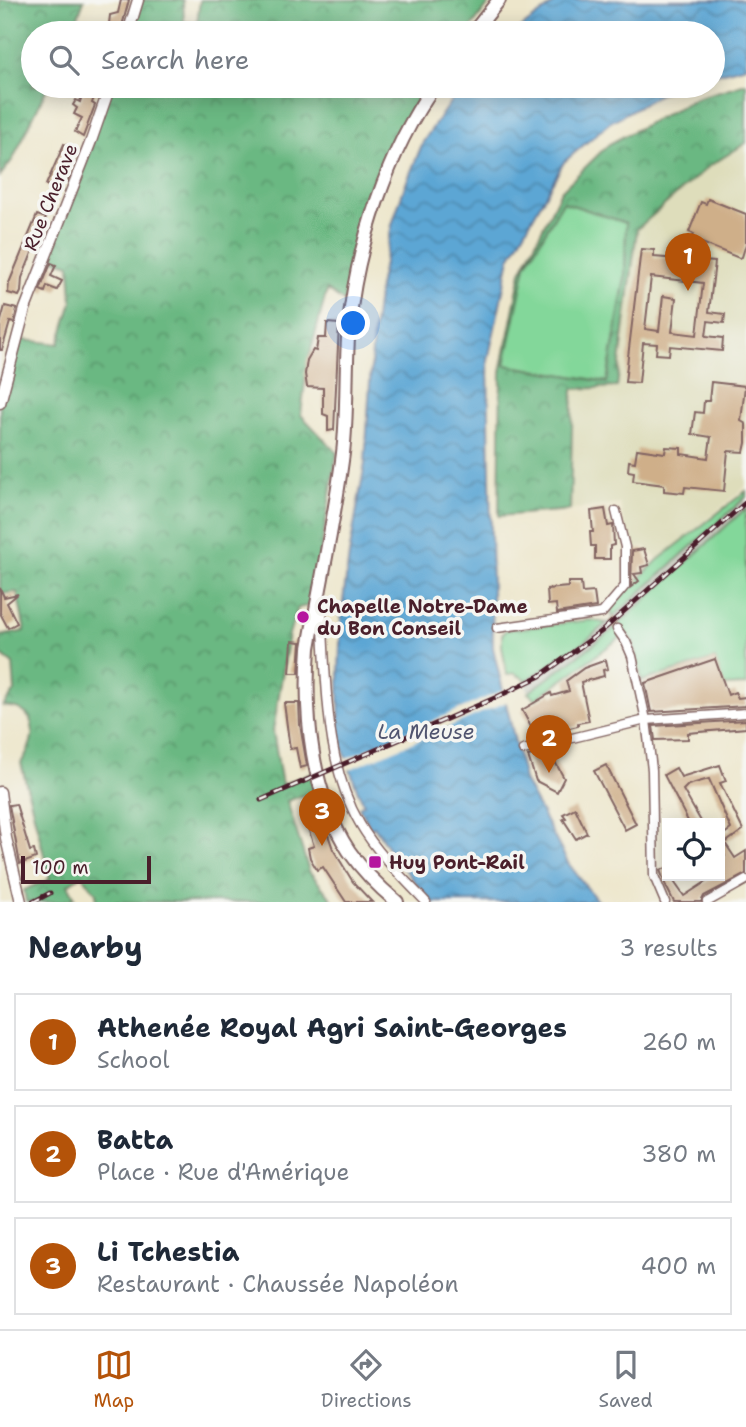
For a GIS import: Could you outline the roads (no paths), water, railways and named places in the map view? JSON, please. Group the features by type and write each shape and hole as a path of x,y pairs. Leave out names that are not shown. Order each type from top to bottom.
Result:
{"main road":[{"path":"482,21 499,0"},
{"path":"397,902 381,889 349,851 333,820 317,770 309,725 307,687 309,648 343,452 349,325 356,282 384,180 404,134 426,98"}],"street":[{"path":"132,21 138,0"},
{"name":"Rue Cherave","path":"0,402 25,309 92,141 106,98"},
{"path":"497,628 602,613 625,586 625,547 616,511"},
{"path":"317,604 322,612 333,741 341,778 352,810 371,842 426,902"},
{"path":"602,613 609,620"},
{"path":"617,629 632,656 646,720 652,770 654,876 665,902"},
{"path":"523,750 646,720 746,713"},
{"path":"0,792 6,838 21,902"},
{"path":"708,902 746,880"}],"water":[{"path":"559,0 746,0 746,66 725,72 725,21 530,21"},
{"name":"La Meuse","path":"453,98 653,98 609,123 564,162 510,258 488,360 493,648 524,780 568,863 598,902 432,902 395,859 374,826 371,828 359,807 364,804 339,737 341,617 365,463 373,334 379,287 392,225 423,142"}],"tunnel":[{"path":"609,620 617,629"}],"railway":[{"path":"261,800 540,676 602,631 746,502"},
{"path":"33,902 50,893"}],"place":[{"name":"Athenée Royal Agri Saint-Georges","path":"688,291"},
{"name":"Chapelle Notre-Dame du Bon Conseil","path":"303,617"},
{"name":"Batta","path":"549,773"},
{"name":"Li Tchestia","path":"322,846"},
{"name":"Huy Pont-Rail","path":"375,862"}]}
